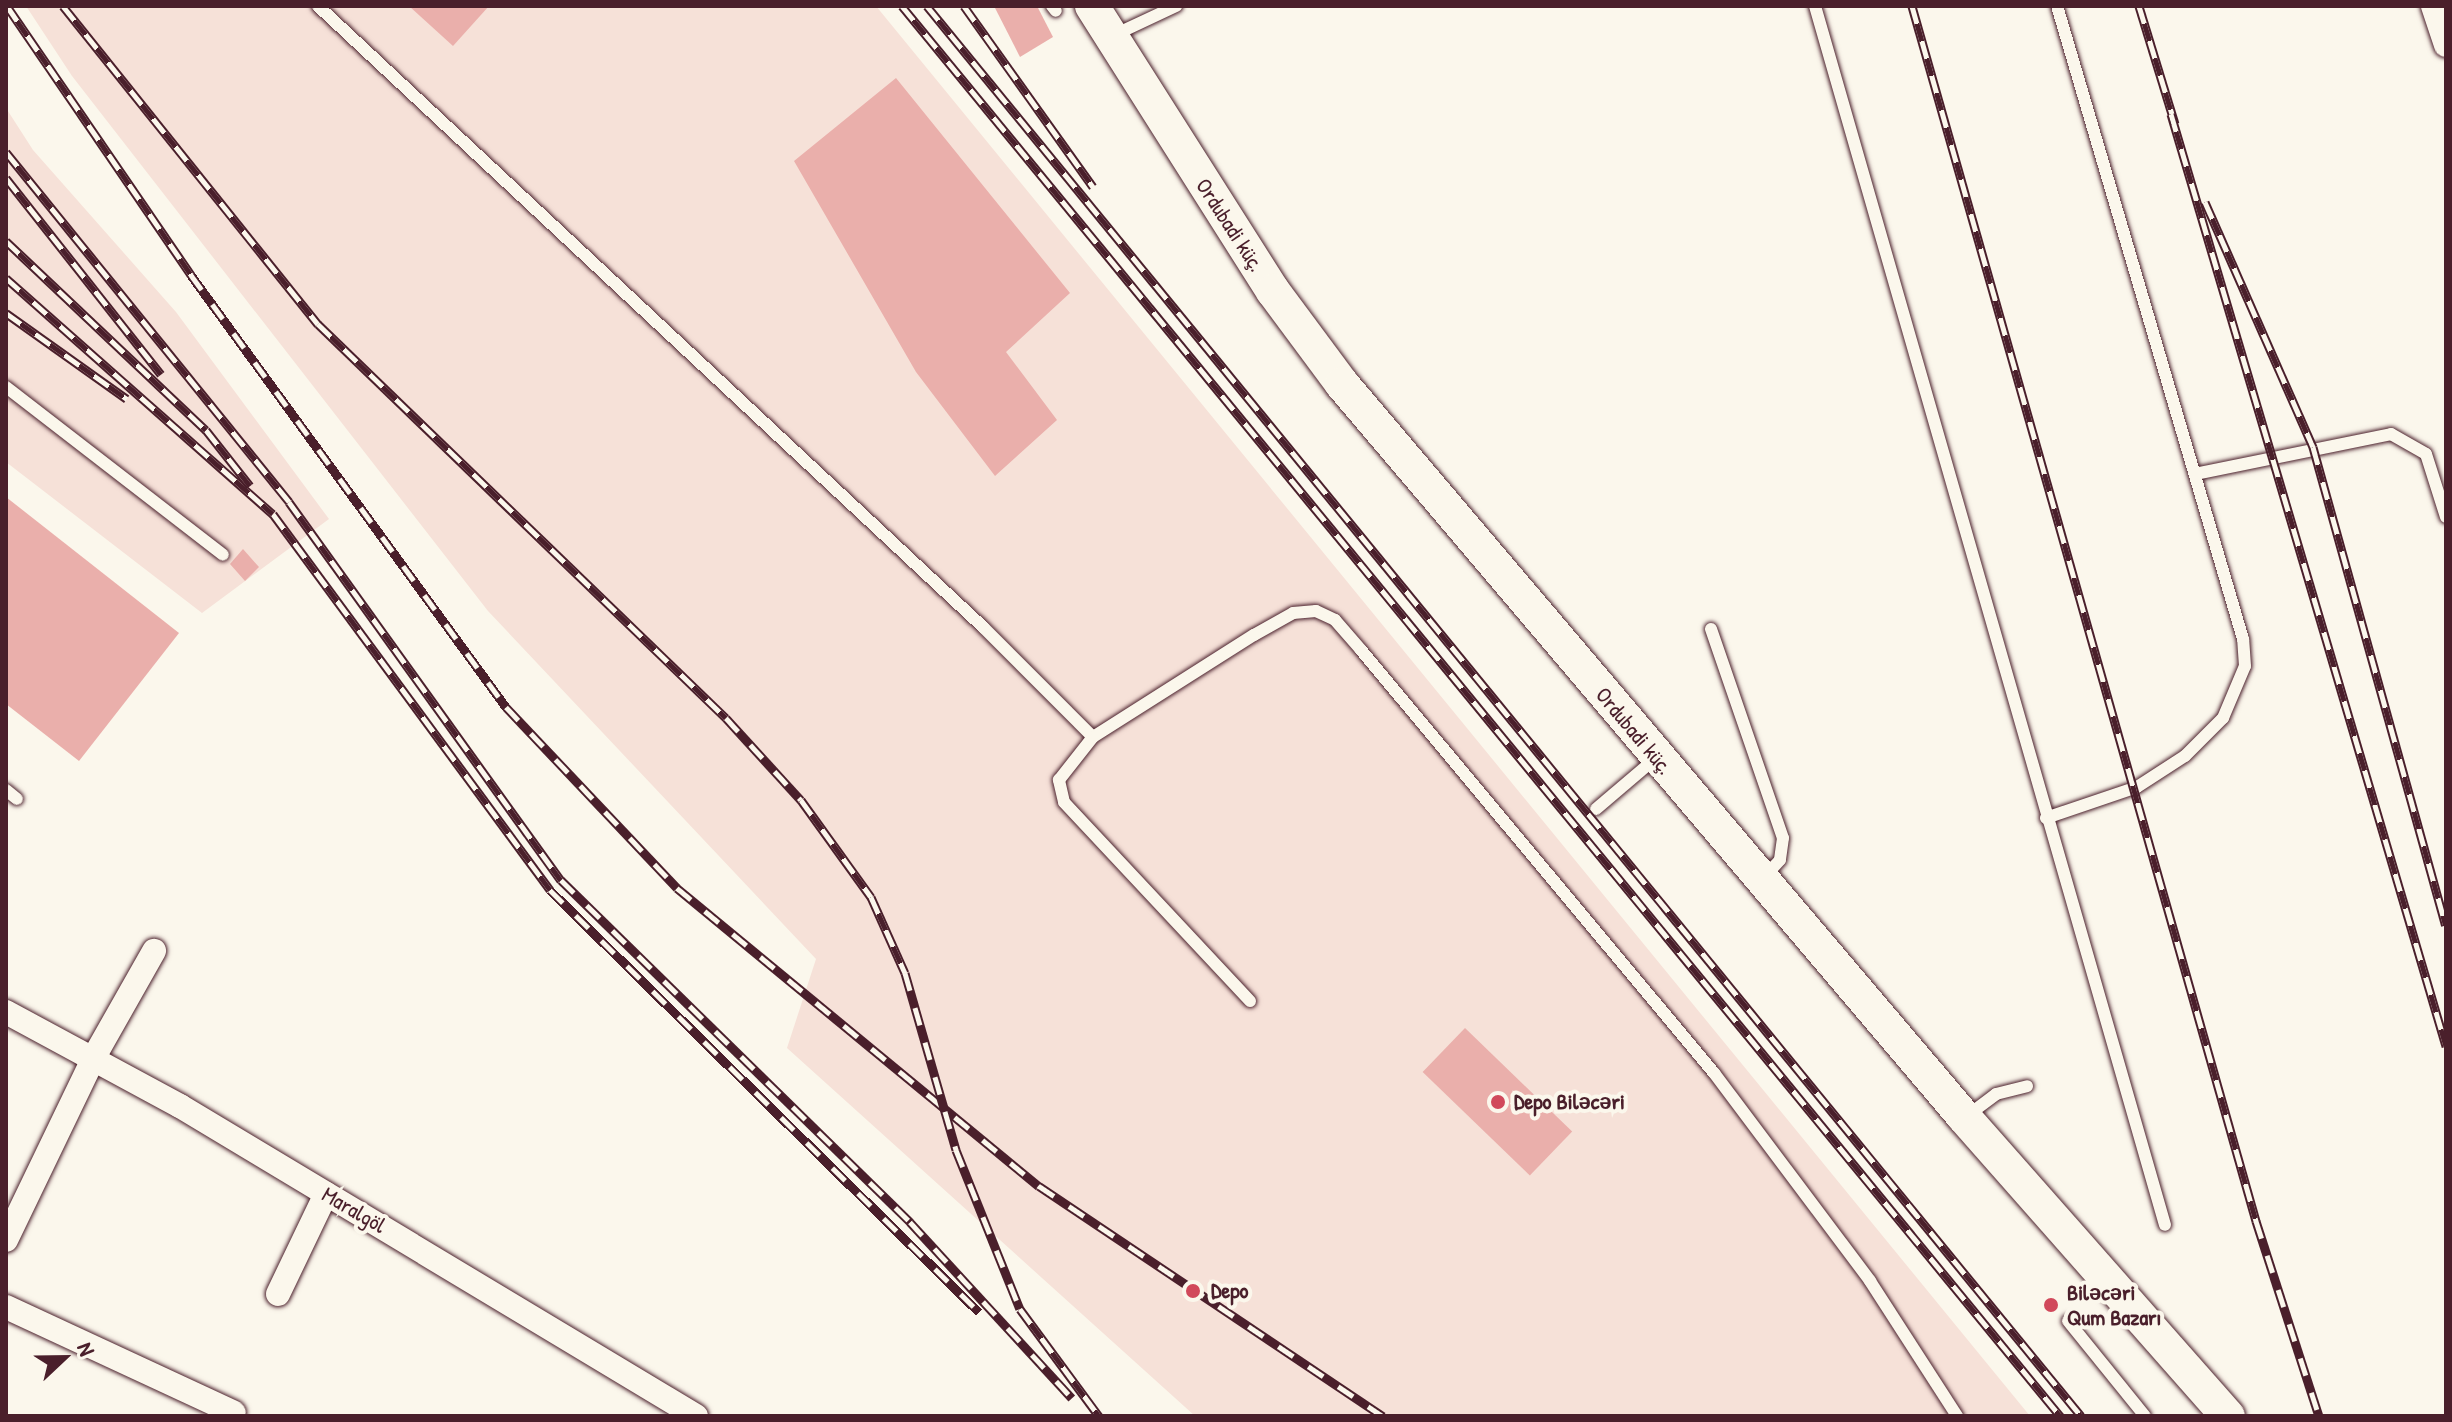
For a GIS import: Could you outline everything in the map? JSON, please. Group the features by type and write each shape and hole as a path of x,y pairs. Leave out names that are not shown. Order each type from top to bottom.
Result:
{"main road":[{"name":"Ordubadi küç.","path":"1092,6 1109,38 1273,291 1342,384 1761,880 2224,1415"}],"street":[{"path":"2437,7 2446,45"},
{"path":"6,1240 94,1057 154,951"},
{"name":"Maralgöl","path":"6,1012 94,1057 696,1416"},
{"path":"278,1294 326,1194"},
{"path":"6,1307 234,1413"}],"lane":[{"path":"318,6 984,628 1093,737"},
{"path":"1109,38 1176,6"},
{"path":"1815,6 2165,1225"},
{"path":"2046,818 2160,774 2204,739 2237,694 2243,639 2057,6"},
{"path":"6,387 223,555"},
{"path":"2195,474 2391,434 2426,454 2446,517"},
{"path":"1250,1001 1064,802 1059,780 1093,737 1293,613 1316,611 1335,620 1800,1183 1957,1416"},
{"path":"1711,629 1783,838 1780,860 1761,880"},
{"path":"1596,809 1657,757"},
{"path":"6,790 17,799"},
{"path":"1964,1117 1996,1094 2027,1086"},
{"path":"2068,1321 2145,1416"}],"shaded area":[{"path":"26,6 876,6 2030,1416 1195,1416 787,1048 816,959 488,611 72,76"},
{"path":"6,108 33,150 176,312 329,519 202,613 6,462"}],"building":[{"path":"409,6 489,6 453,46"},
{"path":"994,6 1037,6 1053,37 1020,57"},
{"path":"896,78 1070,293 1006,352 1057,420 995,476 916,372 794,161"},
{"path":"6,497 179,633 79,761 6,704"},
{"path":"243,549 259,567 245,581 230,564"},
{"name":"Depo Biləcəri","path":"1465,1028 1572,1132 1530,1175 1423,1072"}],"railway":[{"path":"7,6 191,275 506,707 677,888 1039,1186 1383,1416"},
{"path":"63,6 318,324 726,718 801,800 871,897 905,973 956,1150 1020,1309 1099,1416"},
{"path":"902,6 2060,1416"},
{"path":"927,6 2081,1416"},
{"path":"964,6 1093,187"},
{"path":"1912,6 2256,1221 2319,1416"},
{"path":"2139,6 2175,124"},
{"path":"2171,114 2446,1046"},
{"path":"6,152 289,502 561,880 910,1222 1072,1398"},
{"path":"6,178 161,374"},
{"path":"2205,202 2313,447 2446,925"},
{"path":"6,241 206,430 250,486"},
{"path":"6,278 273,514 550,890 979,1312"},
{"path":"6,313 127,399"}],"place":[{"name":"Depo Biləcəri","path":"1498,1102"},
{"name":"Depo","path":"1193,1291"},
{"name":"Biləcəri Qum Bazarı","path":"2051,1305"}]}
